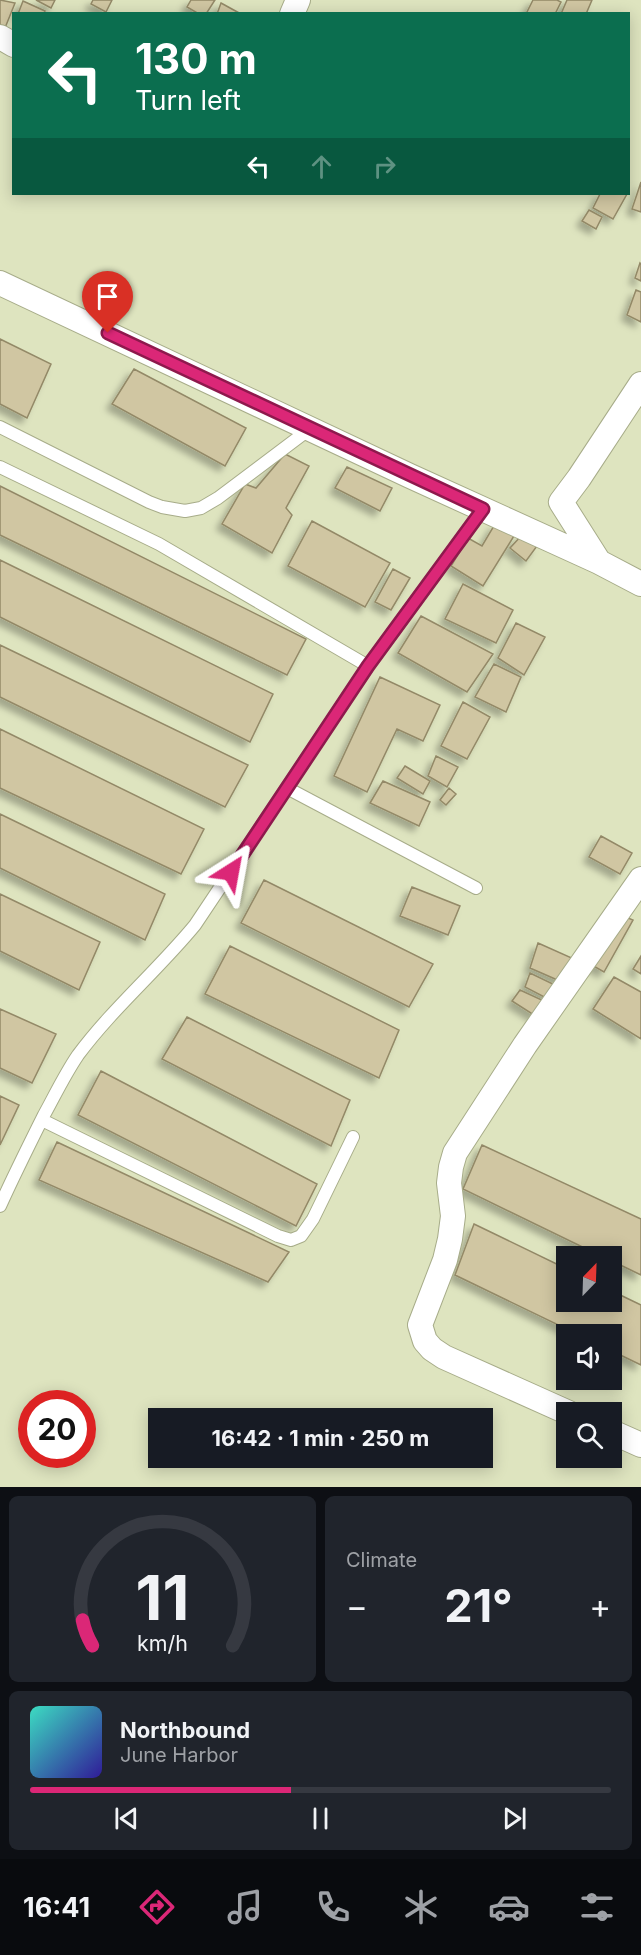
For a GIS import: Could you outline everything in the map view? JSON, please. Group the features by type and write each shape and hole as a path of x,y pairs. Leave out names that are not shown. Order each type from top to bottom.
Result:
{"street":[{"path":"0,283 599,562 641,584"},
{"path":"599,562 561,502 641,384"},
{"path":"556,1407 444,1357 425,1341 420,1325 445,1260 450,1239 453,1216 449,1184 455,1153 525,1045 641,879"},
{"path":"622,1436 641,1445"}],"lane":[{"path":"0,427 149,502 185,511 201,508 218,498 311,428"},
{"path":"0,467 159,544 368,666"},
{"path":"0,1206 17,1167 77,1057 96,1033 175,950 195,925 368,666 483,509"},
{"path":"287,788 476,888"},
{"path":"42,1120 278,1236 291,1240 301,1236 313,1219 353,1137"}],"building":[{"path":"0,0 15,3 5,28 0,25"},
{"path":"36,0 55,0 51,8"},
{"path":"93,0 112,0 106,12 91,4"},
{"path":"191,0 215,0 207,12 196,12 187,7"},
{"path":"533,0 561,2 556,12 527,12"},
{"path":"567,0 592,0 587,12 562,12"},
{"path":"23,1 45,11 45,12 19,12"},
{"path":"221,3 237,12 218,12"},
{"path":"641,182 641,212 632,209"},
{"path":"600,195 626,195 613,219 593,208"},
{"path":"589,210 602,217 596,229 582,221"},
{"path":"641,264 641,281 635,278"},
{"path":"636,290 641,292 641,322 627,315"},
{"path":"0,339 51,364 27,418 0,404"},
{"path":"134,369 246,428 225,466 112,404"},
{"path":"285,454 309,466 286,508 292,515 272,553 222,524 245,484 256,488"},
{"path":"347,467 392,488 380,511 335,488"},
{"path":"0,486 306,639 287,675 0,535"},
{"path":"312,521 390,563 365,607 288,566"},
{"path":"495,524 514,536 483,586 451,566 468,538 482,546"},
{"path":"522,535 537,546 526,561 510,548"},
{"path":"0,560 273,694 250,742 0,617"},
{"path":"393,569 410,578 391,610 375,602"},
{"path":"463,584 513,610 496,643 445,619"},
{"path":"421,616 493,654 467,692 398,653"},
{"path":"516,623 545,637 524,675 498,658"},
{"path":"0,645 248,765 225,807 0,697"},
{"path":"494,664 521,677 506,712 475,697"},
{"path":"380,677 440,705 423,741 397,729 367,792 334,776"},
{"path":"463,702 490,717 467,759 441,746"},
{"path":"0,729 204,829 181,874 0,788"},
{"path":"436,756 458,767 447,787 428,776"},
{"path":"405,766 430,781 423,794 397,778"},
{"path":"383,781 430,802 419,826 370,803"},
{"path":"449,788 456,794 446,805 440,800"},
{"path":"0,814 165,894 145,940 0,868"},
{"path":"601,836 632,853 620,874 589,857"},
{"path":"264,880 433,964 409,1007 241,923"},
{"path":"412,887 460,906 448,935 400,916"},
{"path":"0,894 100,942 79,990 0,951"},
{"path":"621,915 633,920 604,972 590,964"},
{"path":"538,943 574,959 562,982 530,968"},
{"path":"230,946 399,1030 379,1078 205,994"},
{"path":"641,956 641,974 633,969"},
{"path":"530,973 557,986 550,1000 525,987"},
{"path":"614,977 641,992 641,1039 593,1009"},
{"path":"520,990 544,1001 537,1017 512,1001"},
{"path":"0,1009 56,1034 32,1083 0,1068"},
{"path":"187,1017 350,1100 331,1146 162,1059"},
{"path":"101,1071 317,1184 296,1226 78,1115"},
{"path":"0,1096 19,1105 0,1145"},
{"path":"57,1142 289,1252 268,1282 39,1180"},
{"path":"482,1145 641,1219 641,1275 622,1266 622,1246 580,1246 463,1189"},
{"path":"474,1224 556,1264 556,1312 622,1312 622,1296 641,1305 641,1365 622,1356 622,1324 556,1324 455,1275"}],"route":[{"path":"108,333 483,509 368,666 231,872"}]}
